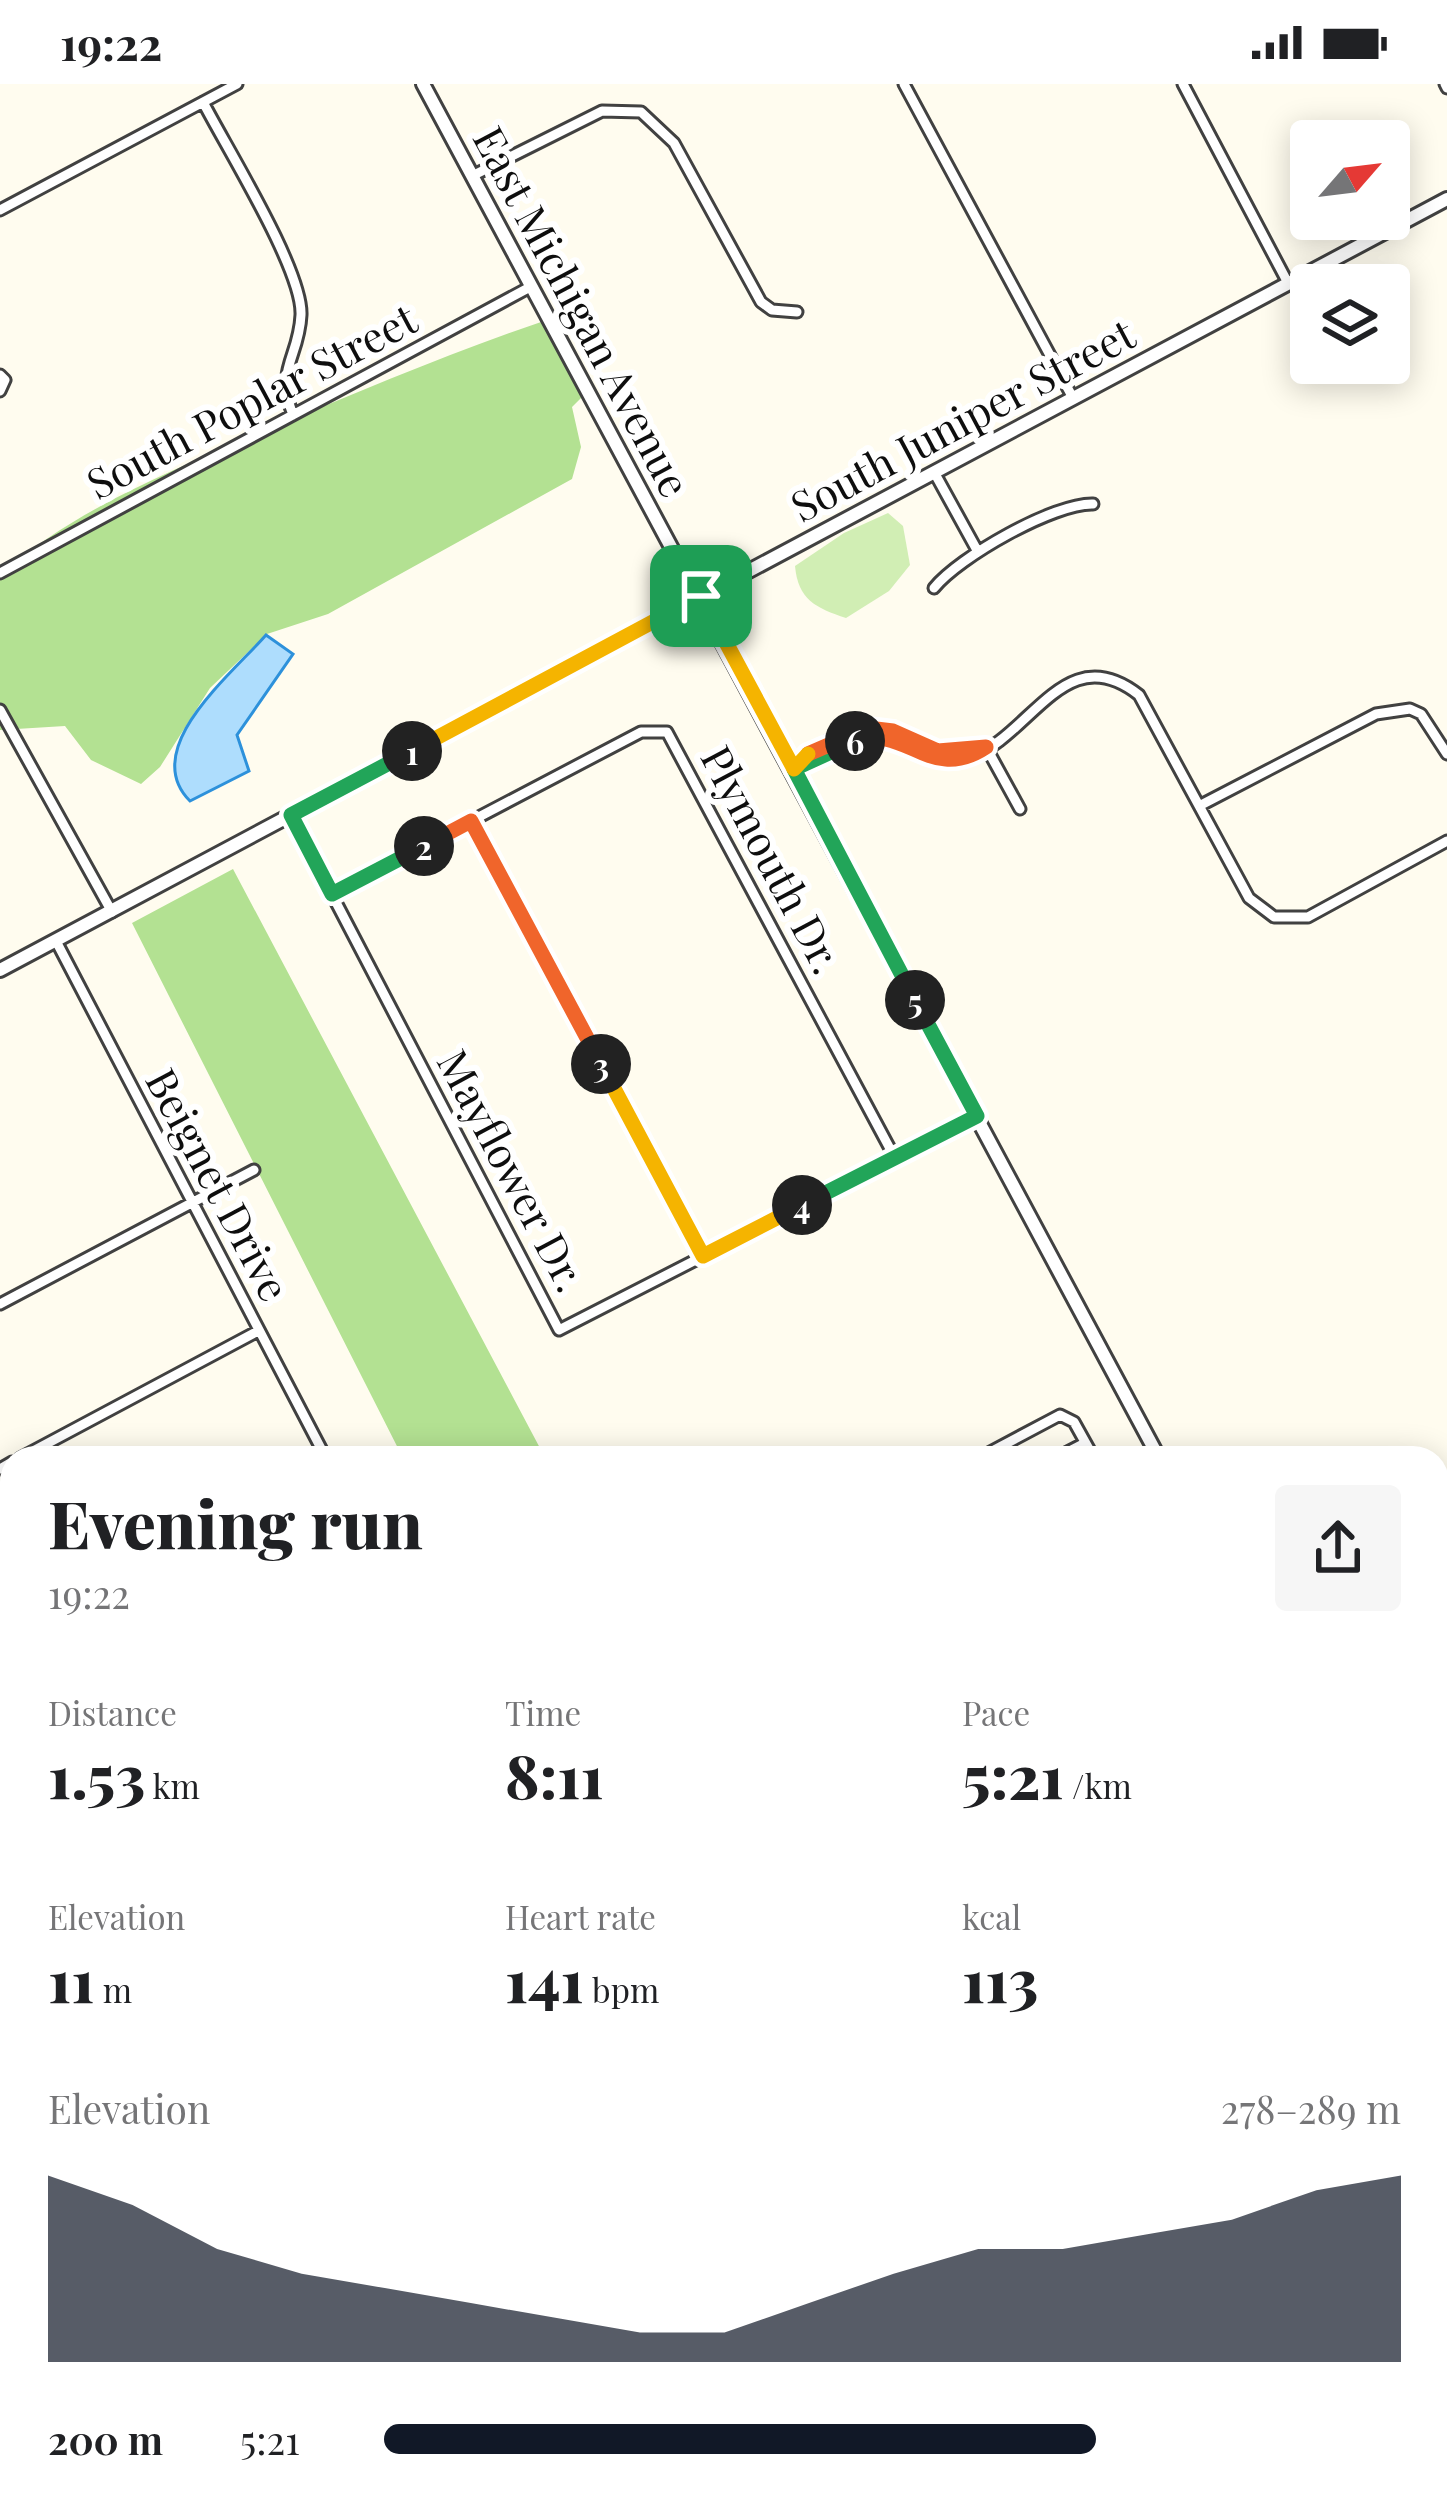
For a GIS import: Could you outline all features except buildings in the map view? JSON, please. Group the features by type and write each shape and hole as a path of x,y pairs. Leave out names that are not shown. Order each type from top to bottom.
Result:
{"street":[{"path":"0,210 237,84"},
{"name":"East Michigan Avenue","path":"423,84 1153,1446"},
{"path":"904,84 1073,398"},
{"path":"1183,84 1288,283"},
{"path":"202,102 290,272 301,314 284,375 292,415"},
{"path":"472,176 602,111 641,112 674,142 761,302 772,310 797,312"},
{"name":"South Juniper Street","path":"0,970 1447,199"},
{"name":"South Poplar Street","path":"0,572 532,286"},
{"path":"0,375 5,380 0,391"},
{"path":"934,472 978,552"},
{"path":"934,588 950,568 978,552 1074,504 1094,504"},
{"path":"794,769 870,736 939,760 968,759 1024,724 1058,687 1075,678 1120,680 1139,695 1249,898 1274,917 1308,916 1447,841"},
{"path":"1201,806 1376,714 1394,709 1421,715 1447,754"},
{"path":"0,710 112,912"},
{"name":"Plymouth Dr.","path":"332,894 641,732 667,732 895,1157"},
{"path":"986,747 1020,809"},
{"name":"Mayflower Dr.","path":"291,815 559,1330 977,1116"},
{"path":"471,821 703,1256"},
{"name":"Beignet Drive","path":"56,941 319,1446"},
{"path":"0,1304 254,1170"},
{"path":"42,1446 258,1330"},
{"path":"1002,1446 1060,1415 1074,1422 1087,1446"},
{"path":"1079,1446 1085,1443"}],"green space":[{"path":"544,321 585,394 572,407 581,447 572,479 328,614 267,634 210,688 160,767 141,784 91,760 65,726 0,730 0,575 30,551 95,509 165,474 408,372"},
{"path":"888,513 903,526 910,565 889,591 846,618 810,601 800,587 795,566 844,533"},
{"path":"233,869 539,1446 397,1446 132,923"}],"water":[{"path":"266,635 293,654 237,735 249,771 190,801 177,781 175,759 182,736 213,691"}],"route":[{"path":"701,596 291,815 332,894 471,821 703,1256 977,1116 794,769 870,736 939,760 968,759 986,747 938,751 893,731 868,728 808,754 794,769 701,596"}]}
